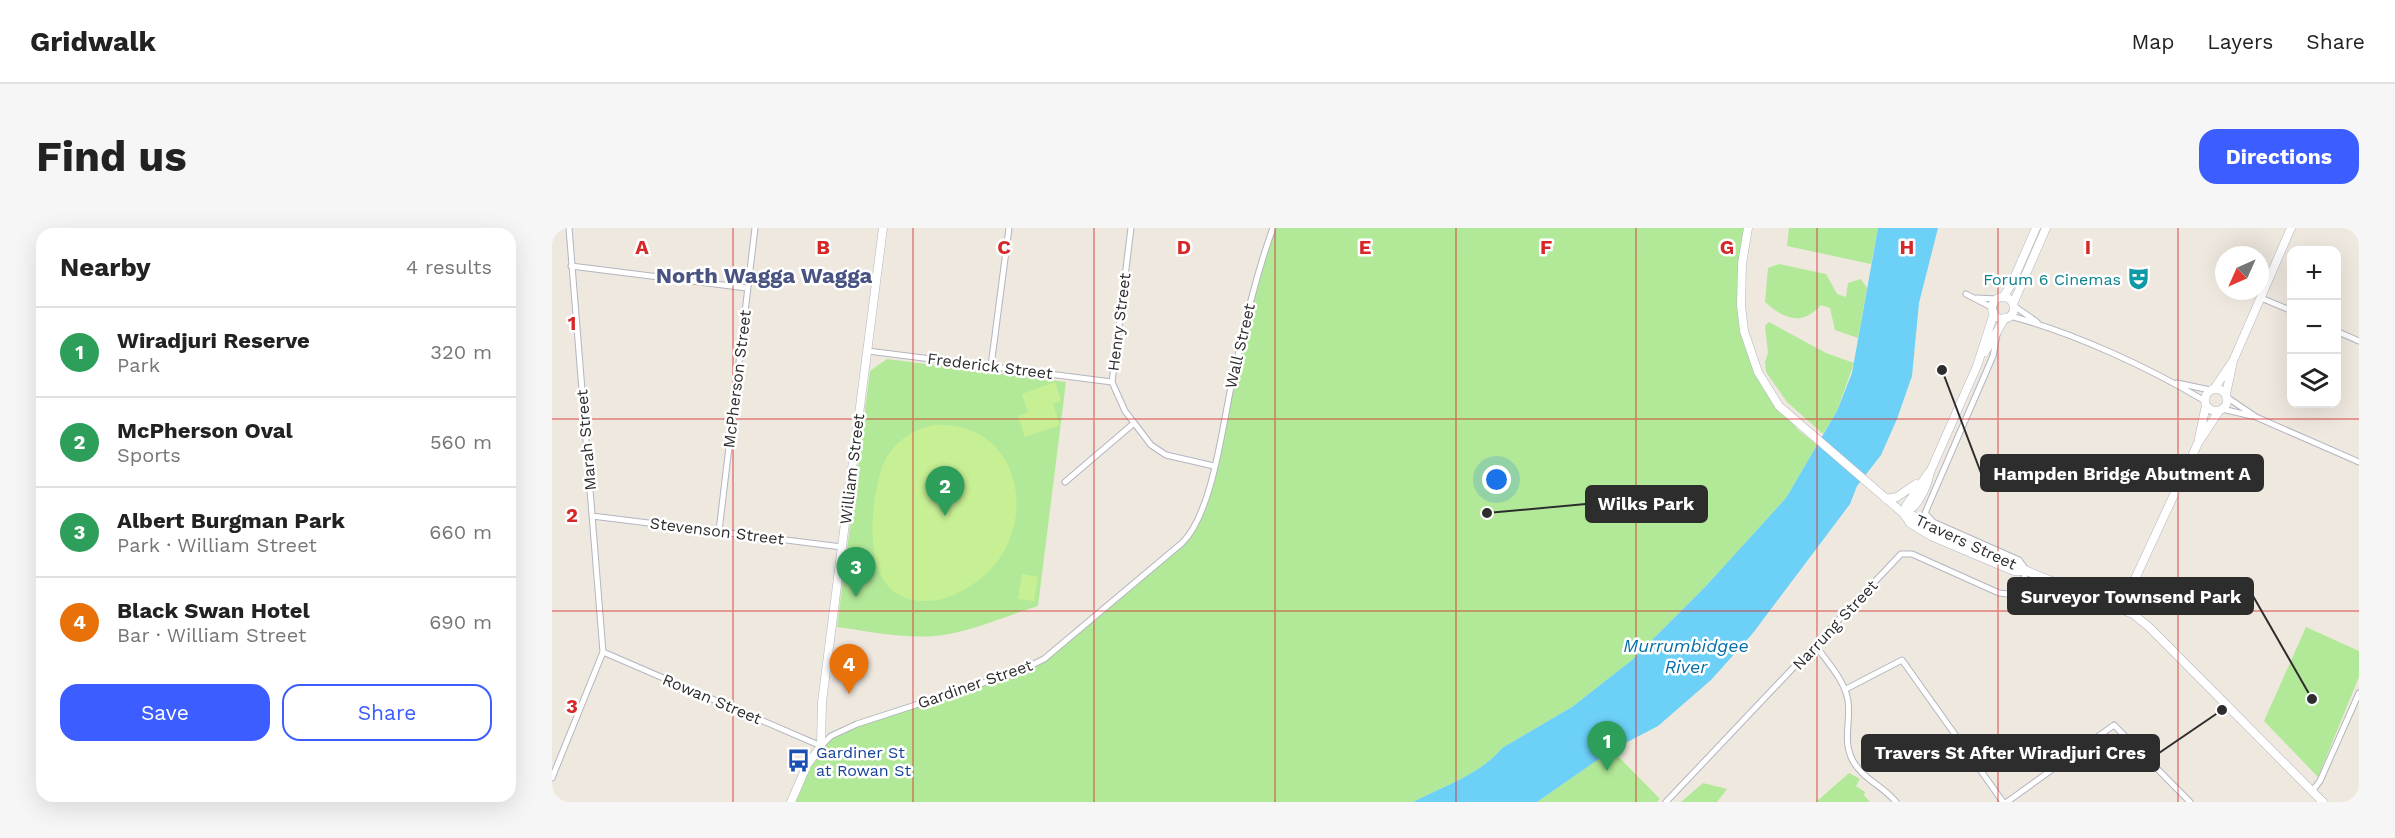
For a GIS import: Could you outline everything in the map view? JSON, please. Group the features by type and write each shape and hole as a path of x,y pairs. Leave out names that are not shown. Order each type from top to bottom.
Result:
{"main road":[{"name":"William Street","path":"821,746 821,711 883,228"},
{"name":"Travers Street","path":"1748,228 1742,264 1741,305 1747,345 1763,383 1787,415 1904,514 1910,523 1931,536 2014,571 2027,572 2121,609 2149,627 2323,802"},
{"path":"1904,514 1911,510 1928,483 1930,472 1977,366 1994,311 2000,298 2011,285 2036,228"},
{"path":"1977,366 2008,317 2046,228"},
{"path":"2269,279 2291,228"},
{"path":"2000,298 2013,305"},
{"path":"2198,442 2206,403 2212,389 2233,361 2260,300"},
{"path":"1994,311 2008,317"},
{"path":"2121,609 2198,442 2221,410 2227,396 2233,361"},
{"path":"2212,389 2221,389 2227,396"},
{"path":"2206,403 2211,410 2221,410"},
{"path":"1883,497 1908,491 1930,472"},
{"path":"1904,514 1906,506 1922,479"},
{"name":"Gardiner Street","path":"791,802 807,765 821,746"}],"street":[{"name":"Marah Street","path":"568,228 603,652"},
{"name":"McPherson Street","path":"719,531 755,228"},
{"path":"991,366 1009,228"},
{"name":"Henry Street","path":"1131,228 1112,382 1133,424 1151,445 1166,454 1214,466"},
{"name":"Wall Street","path":"1214,466 1253,290 1273,228"},
{"path":"572,266 747,288"},
{"path":"1994,311 1969,295 2000,298"},
{"path":"2266,300 2287,309"},
{"path":"2013,305 2041,324 2173,382 2206,403"},
{"path":"2008,317 2041,324"},
{"name":"Travers Street","path":"1998,331 1993,356 1925,513 1933,522 2019,560 2027,572"},
{"path":"2341,333 2359,341"},
{"name":"Frederick Street","path":"868,351 1112,382"},
{"path":"2173,382 2212,389"},
{"path":"2227,396 2256,417"},
{"path":"2221,410 2256,417 2359,462"},
{"path":"1065,482 1133,424"},
{"name":"Gardiner Street","path":"821,746 831,736 857,724 1020,671 1044,659 1189,536 1200,519 1214,466"},
{"name":"Stevenson Street","path":"592,516 842,547"},
{"name":"Narrung Street","path":"1666,802 1903,554 1912,554 2004,594 2016,592 2027,572"},
{"path":"1816,646 1846,689 1849,712 1846,739 1852,760 1867,778 1896,802"},
{"path":"552,778 603,652"},
{"name":"Rowan Street","path":"603,652 821,746"},
{"path":"1846,689 1902,660 2005,802 2114,725 2188,800"},
{"path":"2312,791 2320,781 2359,693"},
{"path":"2179,802 2188,800"}],"green space":[{"path":"1273,228 1748,228 1741,305 1758,372 1797,423 1796,428 1817,445 1786,498 1705,587 1632,660 1572,707 1502,748 1472,773 1413,802 791,802 821,746 844,729 1033,666 1182,543 1195,528 1214,466 1253,290"},
{"path":"1789,228 1878,228 1871,264 1787,246"},
{"path":"1779,264 1826,274 1837,294 1846,297 1848,283 1861,279 1867,288 1858,338 1835,330 1830,308 1821,305 1807,316 1793,318 1780,313 1765,302 1768,268"},
{"path":"1769,322 1826,353 1854,363 1837,411 1823,434 1787,402 1766,372 1765,362 1768,353 1765,326"},
{"path":"887,359 1066,382 1038,606 971,628 935,636 893,635 837,627 870,371"},
{"path":"1055,382 1061,401 1053,404 1060,425 1025,437 1018,416 1028,412 1022,394"},
{"path":"934,425 966,429 990,442 1007,463 1015,488 1016,516 1008,544 992,568 962,591 929,601 909,599 894,592 884,580 877,566 872,531 875,497 883,464 893,449 908,435"},
{"path":"1022,574 1038,577 1034,601 1018,599"},
{"path":"2306,627 2359,651 2359,677 2318,777 2264,721"},
{"path":"1612,750 1660,799 1657,802 1537,802"},
{"path":"1849,773 1860,779 1856,786 1865,792 1864,795 1870,802 1816,802"},
{"path":"1703,783 1727,789 1717,802 1681,802"}],"water":[{"name":"Murrumbidgee River","path":"1878,228 1938,228 1919,303 1912,376 1881,455 1857,486 1850,504 1753,633 1711,680 1658,726 1612,750 1537,802 1413,802 1472,773 1502,748 1572,707 1632,660 1705,587 1786,498 1837,411 1852,373"}],"place":[{"name":"Forum 6 Cinemas","path":"2139,279"},
{"name":"Hampden Bridge Abutment A","path":"1942,370"},
{"name":"Wilks Park","path":"1487,513"},
{"name":"McPherson Oval","path":"945,516"},
{"name":"Albert Burgman Park","path":"856,597"},
{"name":"Black Swan Hotel","path":"849,694"},
{"name":"Surveyor Townsend Park","path":"2312,699"},
{"name":"Travers St After Wiradjuri Cres","path":"2222,710"},
{"name":"Gardiner St at Rowan St","path":"798,761"},
{"name":"Wiradjuri Reserve","path":"1607,771"}],"district":[{"name":"North Wagga Wagga","path":"764,275"}]}
